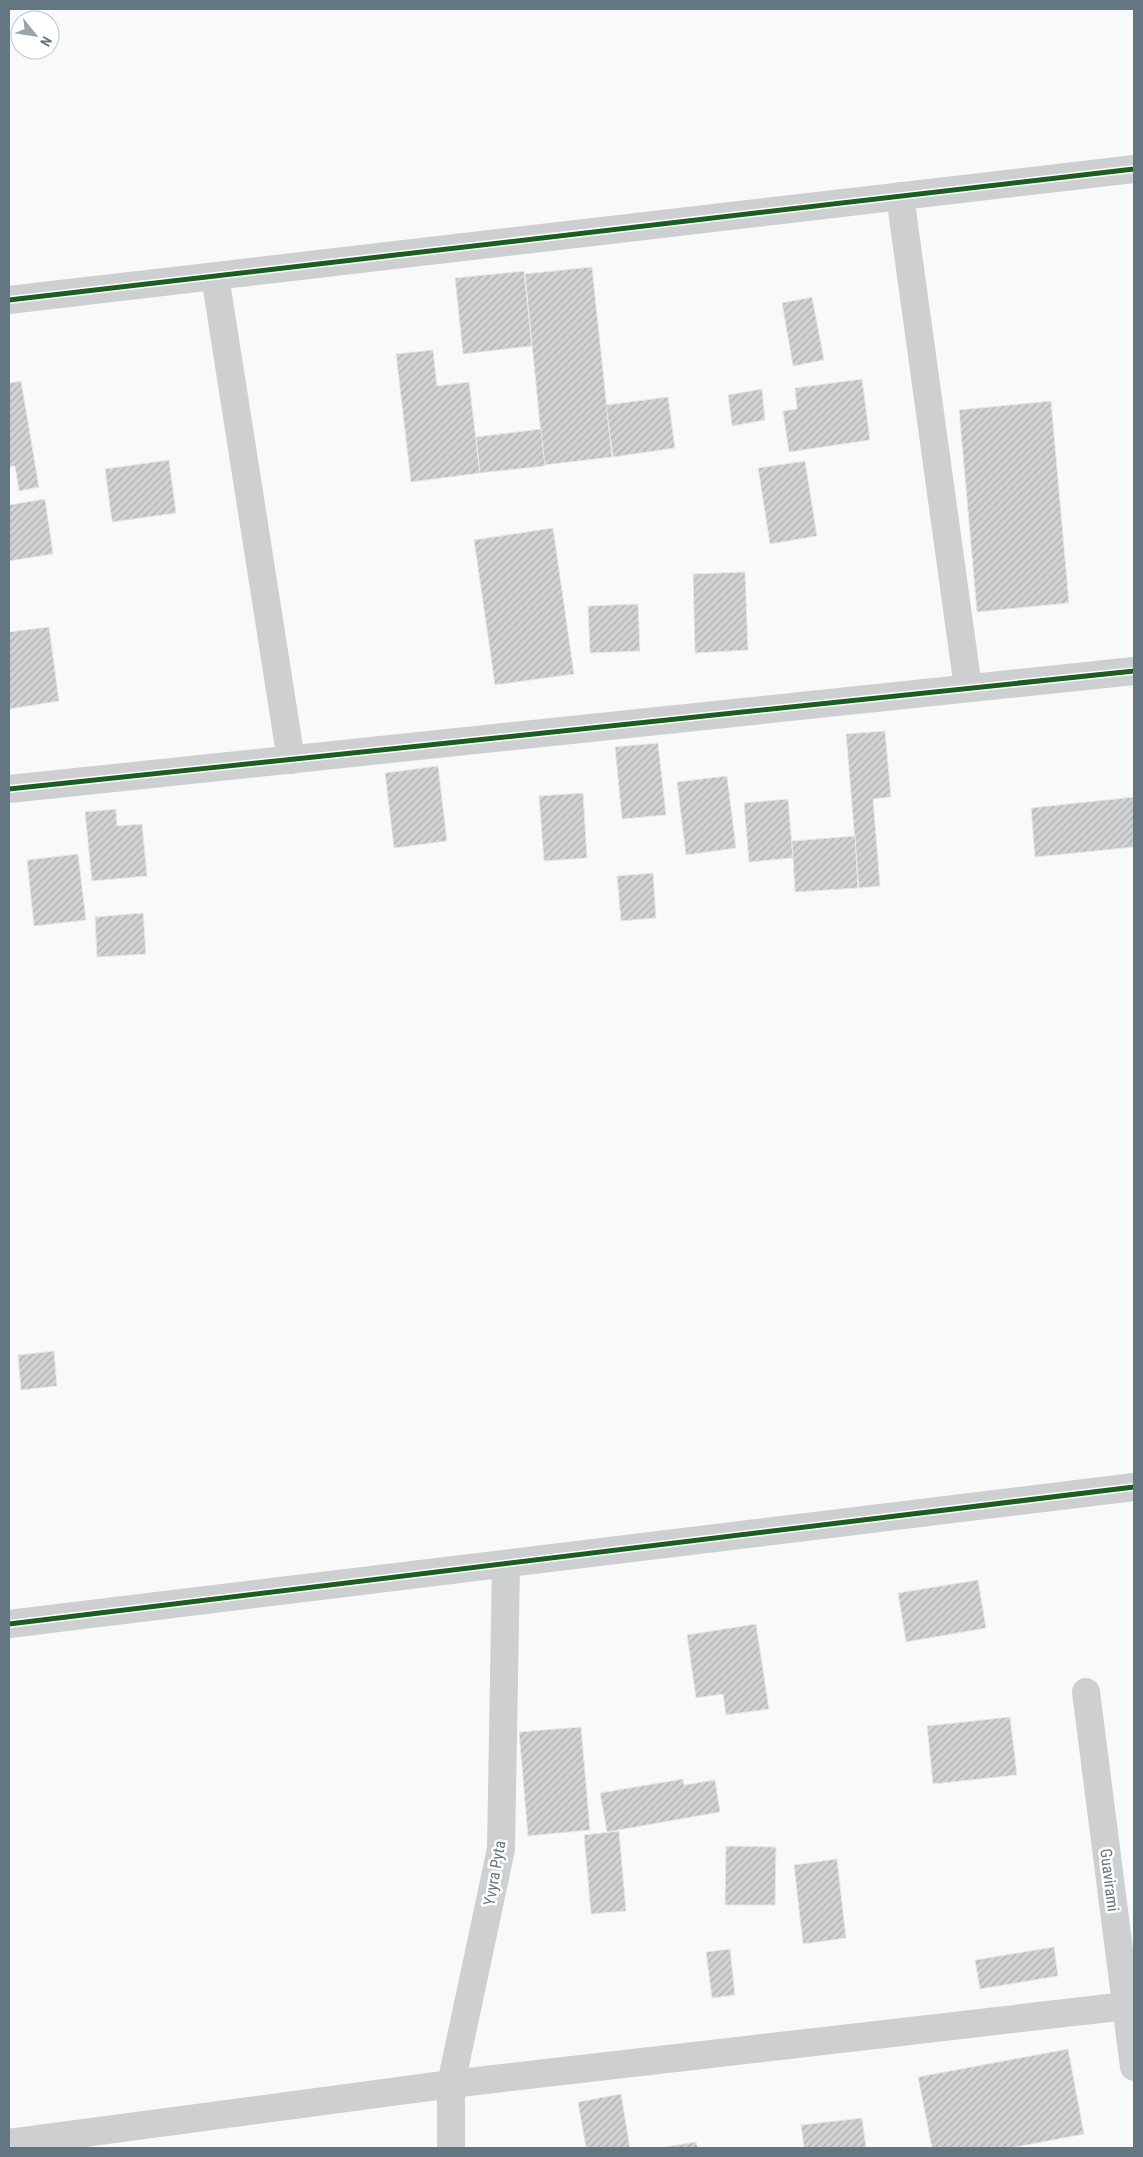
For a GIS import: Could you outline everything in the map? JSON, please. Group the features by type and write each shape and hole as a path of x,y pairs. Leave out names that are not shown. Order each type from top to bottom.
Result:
{"street":[{"path":"9,300 1134,169"},
{"path":"900,196 968,688"},
{"path":"215,276 291,760"},
{"path":"9,789 1134,671"},
{"path":"9,1624 1134,1487"},
{"name":"Yvyra Pyta","path":"451,2148 452,2084 501,1849 506,1564"},
{"name":"Guavirami","path":"1086,1692 1134,2067"},
{"path":"9,2143 452,2084 1126,2006"}],"building":[{"path":"592,267 612,457 544,465 525,274"},
{"path":"524,271 532,346 463,354 455,278"},
{"path":"812,297 824,360 793,366 782,303"},
{"path":"433,350 437,386 469,382 480,473 411,482 396,354"},
{"path":"862,379 870,440 789,452 783,411 797,409 795,388"},
{"path":"21,381 39,487 19,491 15,466 9,467 9,383"},
{"path":"762,389 765,420 732,426 728,395"},
{"path":"668,397 675,448 613,457 606,405"},
{"path":"1051,401 1069,603 977,612 959,410"},
{"path":"541,429 545,466 480,473 476,437"},
{"path":"169,460 176,513 112,522 105,469"},
{"path":"805,461 817,536 770,544 758,468"},
{"path":"45,499 53,554 9,561 9,505"},
{"path":"553,528 574,674 495,685 474,540"},
{"path":"745,572 748,650 695,653 693,574"},
{"path":"638,604 640,651 590,653 588,606"},
{"path":"49,627 59,701 9,709 9,632"},
{"path":"885,731 891,797 873,799 880,886 859,888 846,734"},
{"path":"658,743 666,815 622,819 615,747"},
{"path":"438,766 447,841 394,848 385,773"},
{"path":"727,776 736,848 686,855 677,782"},
{"path":"583,793 587,858 544,861 539,796"},
{"path":"1134,797 1134,847 1035,857 1031,808"},
{"path":"788,799 793,858 749,862 744,803"},
{"path":"116,809 117,826 142,824 147,876 92,881 85,812"},
{"path":"855,836 858,888 795,892 792,841"},
{"path":"78,854 86,920 34,926 27,860"},
{"path":"653,873 656,918 621,921 617,876"},
{"path":"143,913 146,954 97,957 95,917"},
{"path":"54,1351 57,1386 21,1390 18,1355"},
{"path":"978,1580 986,1628 906,1642 898,1593"},
{"path":"756,1624 769,1709 726,1715 723,1694 696,1698 687,1635"},
{"path":"1010,1717 1017,1775 933,1784 927,1726"},
{"path":"581,1727 590,1830 528,1836 519,1732"},
{"path":"683,1779 684,1785 715,1780 720,1812 607,1832 600,1793"},
{"path":"619,1831 626,1911 591,1914 584,1835"},
{"path":"726,1846 776,1847 775,1905 725,1905"},
{"path":"837,1859 846,1938 803,1944 794,1865"},
{"path":"1054,1947 1058,1976 980,1989 975,1960"},
{"path":"730,1949 735,1995 712,1998 706,1952"},
{"path":"1068,2049 1084,2134 1011,2148 932,2148 918,2077"},
{"path":"621,2094 630,2148 586,2148 578,2102"},
{"path":"862,2118 866,2148 804,2148 801,2125"},
{"path":"696,2142 698,2148 659,2148"}],"cycle path":[{"path":"9,300 1134,169"},
{"path":"9,789 1134,671"},
{"path":"9,1624 1134,1487"}]}
